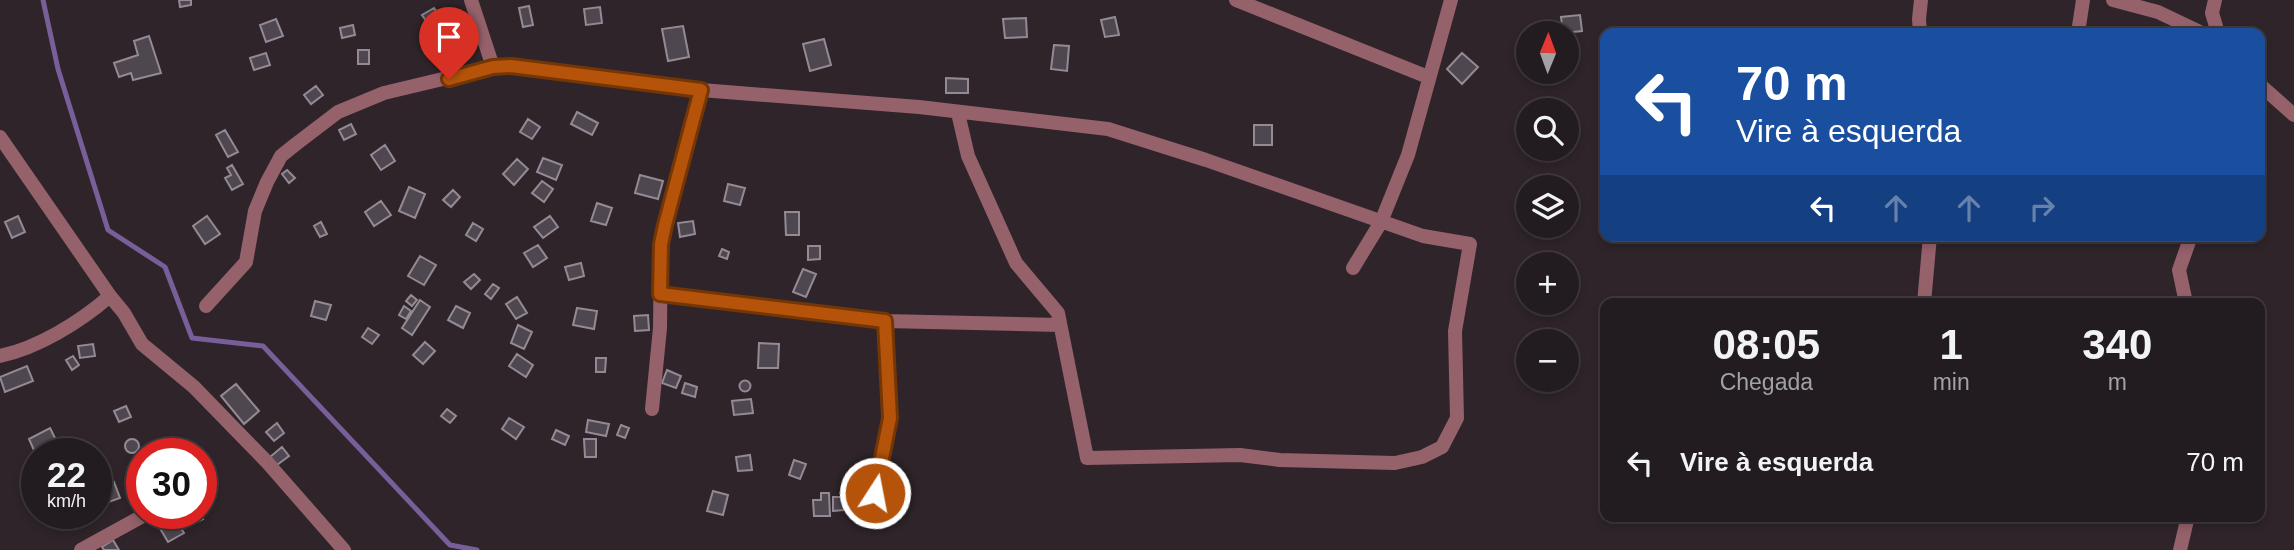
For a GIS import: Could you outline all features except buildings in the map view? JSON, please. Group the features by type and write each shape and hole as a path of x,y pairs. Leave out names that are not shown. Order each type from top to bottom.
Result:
{"street":[{"path":"471,0 493,67"},
{"path":"1236,0 1428,77"},
{"path":"1353,268 1381,222 1408,155 1451,0"},
{"path":"1920,28 1922,0"},
{"path":"2079,28 2083,0"},
{"path":"2113,0 2158,12 2192,28"},
{"path":"2215,0 2212,13 2216,28"},
{"path":"206,306 246,262 255,211 281,156 338,112 384,93 493,67 511,66 701,90 919,107 1108,128 1423,236 1470,244 1455,331 1457,418 1442,447 1422,457 1395,463 1280,460 1240,455 1087,458 1058,313 1016,263 968,156 958,113"},
{"path":"2265,89 2294,115"},
{"path":"652,409 660,328 661,244 701,90"},
{"path":"0,137 124,313 142,344 194,387 266,461 344,550"},
{"path":"1924,298 1929,242"},
{"path":"2185,298 2179,270 2189,242"},
{"path":"660,294 885,321 1060,325"},
{"path":"0,356 16,353 50,336 110,296"},
{"path":"875,493 890,418 885,321"},
{"path":"2180,550 2187,522"},
{"path":"81,550 126,525"}],"waterway":[{"path":"43,0 58,69 108,230 165,267 192,338 263,346 450,545 477,550"}],"route":[{"path":"449,79 493,67 511,66 701,90 661,244 660,294 885,321 890,418 875,493"}]}
